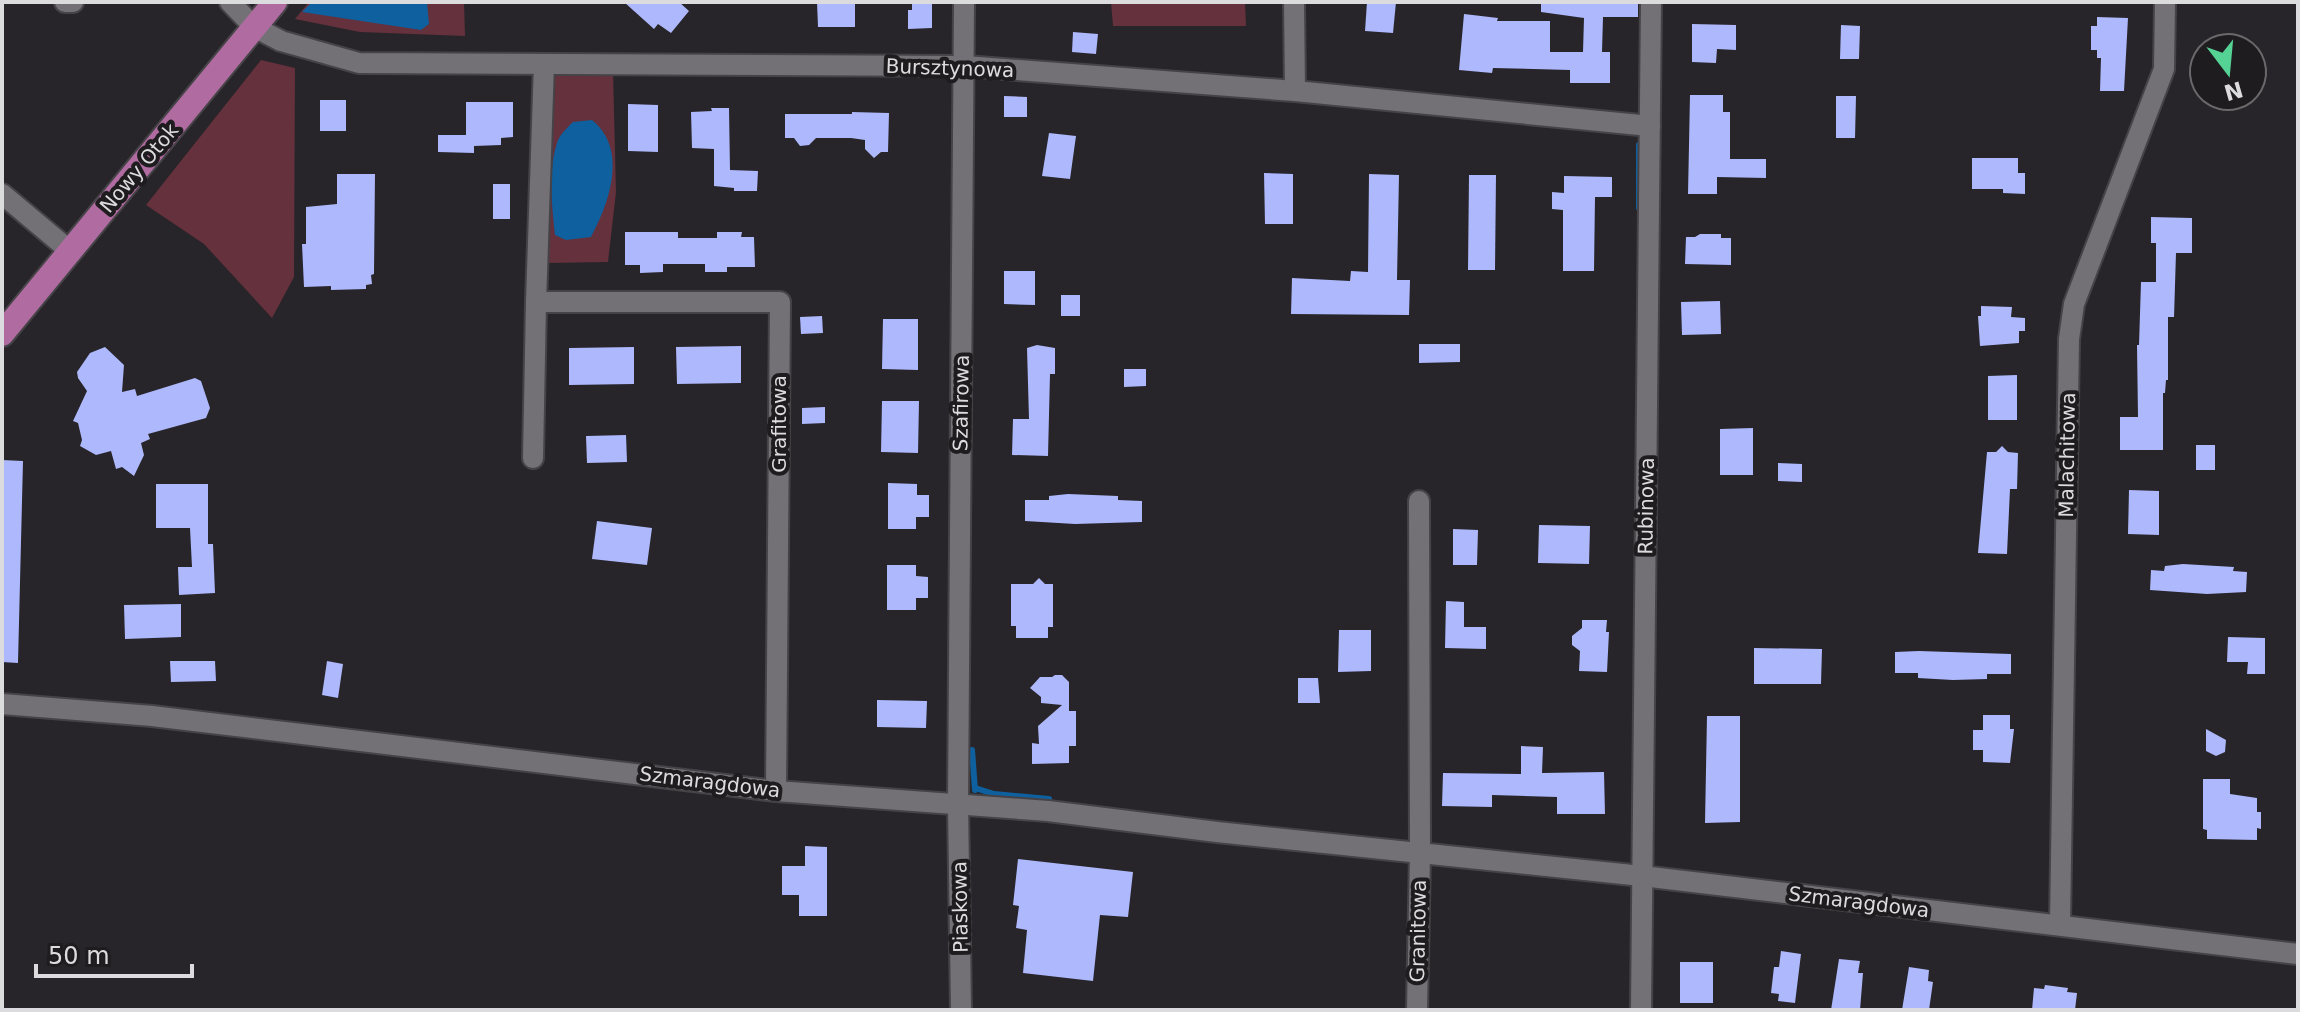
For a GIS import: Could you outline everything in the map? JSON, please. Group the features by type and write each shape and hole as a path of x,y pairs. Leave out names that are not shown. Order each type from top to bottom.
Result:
{"main road":[{"name":"Nowy Otok","path":"2,334 275,2"}],"street":[{"path":"65,2 73,2"},
{"path":"230,2 254,27"},
{"name":"Szafirowa","path":"958,803 964,2"},
{"path":"1294,2 1295,91"},
{"name":"Rubinowa","path":"1641,1010 1651,2"},
{"name":"Malachitowa","path":"2060,924 2069,339 2074,304 2164,69 2165,2"},
{"name":"Bursztynowa","path":"254,27 281,41 359,63 965,66 1295,91 1650,126"},
{"path":"533,458 544,64"},
{"path":"2,194 70,251"},
{"name":"Grafitowa","path":"536,302 780,302 776,791"},
{"path":"1419,501 1420,853"},
{"name":"Szmaragdowa","path":"2,704 152,716 776,791 958,803 1642,876 2298,954"},
{"name":"Piaskowa","path":"958,803 961,1010"},
{"name":"Granitowa","path":"1417,1010 1420,853"}],"shaded area":[{"path":"309,2 464,2 465,36 360,32 295,19"},
{"path":"1111,2 1245,2 1246,26 1113,26"},
{"path":"261,60 295,68 294,277 272,318 204,244 146,205"},
{"path":"613,71 616,192 608,262 547,263 554,76"}],"water":[{"path":"312,2 427,2 429,24 421,30 302,12"},
{"path":"592,120 610,146 613,161 609,192 591,237 566,240 555,235 552,189 554,154 560,137 573,122"}],"building":[{"path":"624,2 679,2 689,11 671,33 658,24 654,29"},
{"path":"817,2 855,2 855,27 818,27"},
{"path":"912,2 932,2 932,28 908,29 908,10 912,10"},
{"path":"1367,2 1396,2 1393,33 1365,31"},
{"path":"1541,2 1638,2 1638,17 1603,17 1602,52 1610,52 1610,83 1570,83 1570,70 1493,68 1492,73 1459,70 1464,14 1498,18 1497,21 1550,21 1550,52 1583,52 1584,18 1541,12"},
{"path":"2097,17 2128,18 2124,91 2100,91 2101,58 2097,58 2097,50 2091,50 2091,26 2097,26"},
{"path":"1692,24 1736,25 1736,50 1717,49 1716,63 1692,62"},
{"path":"1841,25 1860,26 1859,59 1840,59"},
{"path":"1073,32 1098,34 1096,54 1072,52"},
{"path":"1690,95 1723,95 1723,112 1730,112 1730,159 1766,159 1766,178 1717,177 1717,194 1688,194"},
{"path":"1004,96 1027,97 1027,117 1004,117"},
{"path":"1836,96 1856,96 1855,138 1836,138"},
{"path":"320,100 346,100 346,131 320,131"},
{"path":"466,102 513,102 513,137 501,138 501,145 474,146 474,153 438,152 438,135 466,135"},
{"path":"628,104 658,105 658,152 628,151"},
{"path":"711,108 729,108 730,170 758,171 757,191 734,191 734,188 714,186 714,149 692,148 691,112 712,111"},
{"path":"889,113 888,152 881,152 874,158 865,149 865,140 851,138 816,138 809,145 800,146 794,138 785,138 785,114"},
{"path":"1049,133 1076,136 1070,179 1042,176"},
{"path":"1972,158 2018,158 2018,173 2025,173 2025,194 2003,193 2003,189 1972,189"},
{"path":"1264,173 1293,174 1293,224 1265,224"},
{"path":"337,174 375,174 374,274 371,275 372,284 366,285 366,289 304,287 302,244 306,244 306,207 337,204"},
{"path":"1369,174 1399,175 1397,280 1410,280 1409,315 1291,314 1292,278 1350,281 1351,271 1368,272"},
{"path":"1469,175 1496,175 1495,270 1468,270"},
{"path":"1564,176 1612,177 1612,197 1595,197 1594,271 1563,271 1563,210 1552,209 1552,192 1564,193"},
{"path":"493,184 510,184 510,219 493,219"},
{"path":"2151,217 2192,218 2192,253 2176,253 2174,317 2168,317 2163,450 2120,450 2120,417 2138,417 2137,345 2141,282 2156,282 2156,243 2151,243"},
{"path":"625,232 678,232 678,238 717,238 717,232 742,232 741,237 754,237 755,267 727,267 727,272 705,272 705,264 663,264 663,272 640,273 640,265 625,265"},
{"path":"1721,234 1721,238 1731,238 1731,265 1685,264 1686,237"},
{"path":"1004,271 1035,271 1035,305 1004,304"},
{"path":"1061,295 1080,295 1080,316 1061,316"},
{"path":"1720,301 1721,334 1682,335 1681,302"},
{"path":"1981,306 2012,307 2011,317 2025,318 2025,331 2019,331 2019,343 1980,346 1978,316 1981,316"},
{"path":"822,316 823,333 801,334 800,317"},
{"path":"883,319 918,319 918,370 882,369"},
{"path":"1419,344 1460,344 1460,362 1419,363"},
{"path":"1037,345 1055,348 1055,374 1050,374 1048,456 1012,455 1013,419 1029,419 1027,348"},
{"path":"741,346 741,383 677,384 676,347"},
{"path":"105,347 124,365 122,392 135,389 137,396 195,378 201,381 210,408 206,418 148,434 150,439 141,443 144,455 134,476 122,467 116,469 111,451 96,455 80,446 82,440 78,423 73,421 87,391 77,372 90,353"},
{"path":"634,347 634,384 569,385 569,348"},
{"path":"1124,369 1146,369 1146,386 1124,387"},
{"path":"2017,375 2017,420 1988,420 1988,376"},
{"path":"882,401 919,401 918,453 881,452"},
{"path":"825,407 825,423 802,424 802,408"},
{"path":"1753,428 1753,475 1720,475 1720,429"},
{"path":"626,435 627,462 587,463 586,436"},
{"path":"2196,445 2215,445 2215,470 2196,470"},
{"path":"2002,446 2008,452 2018,453 2017,489 2010,489 2007,554 1978,553 1987,452 1996,452"},
{"path":"2,460 23,461 18,663 2,662"},
{"path":"1778,463 1802,464 1802,482 1778,481"},
{"path":"888,483 917,484 917,495 929,495 929,517 916,517 916,529 888,529"},
{"path":"156,484 208,484 208,544 213,544 215,593 179,595 178,567 192,567 190,528 156,528"},
{"path":"2129,490 2159,491 2159,535 2128,534"},
{"path":"1049,496 1118,496 1118,500 1142,501 1142,522 1075,524 1025,521 1025,500 1049,500"},
{"path":"597,521 652,528 647,565 592,559"},
{"path":"1539,525 1590,526 1589,564 1538,563"},
{"path":"1453,529 1478,530 1477,565 1453,565"},
{"path":"887,565 916,565 916,576 928,577 928,598 916,598 916,610 887,610"},
{"path":"2165,566 2234,567 2233,571 2247,572 2246,592 2207,594 2150,590 2151,570 2164,571"},
{"path":"1039,578 1045,584 1053,584 1053,627 1048,627 1048,638 1016,638 1016,626 1011,626 1011,584 1033,584"},
{"path":"1446,601 1464,602 1464,627 1486,627 1486,649 1445,648"},
{"path":"181,604 181,637 125,639 124,605"},
{"path":"1582,620 1607,620 1607,672 1579,671 1580,651 1572,645 1572,636 1582,628"},
{"path":"1339,630 1371,630 1371,671 1338,672"},
{"path":"2228,637 2265,638 2265,674 2247,674 2248,662 2227,662"},
{"path":"1754,648 1822,649 1821,684 1754,684"},
{"path":"1895,652 2011,654 2011,674 1987,674 1987,679 1953,680 1918,678 1918,673 1895,673"},
{"path":"170,661 215,661 216,681 171,682"},
{"path":"327,661 343,664 338,698 322,695"},
{"path":"1062,675 1069,682 1069,711 1076,711 1076,746 1069,746 1069,763 1032,764 1032,743 1039,744 1038,726 1062,705 1041,703 1041,697 1030,688 1040,677"},
{"path":"1298,678 1318,678 1320,703 1298,703"},
{"path":"877,700 927,701 926,728 877,727"},
{"path":"1983,715 2010,715 2010,729 2014,729 2010,763 1983,762 1983,750 1973,750 1973,730 1983,730"},
{"path":"1707,716 1740,716 1740,822 1705,823"},
{"path":"2206,729 2226,740 2225,752 2216,756 2206,751"},
{"path":"1521,746 1543,747 1542,773 1604,772 1605,814 1557,814 1557,797 1492,795 1492,807 1442,806 1443,773 1521,774"},
{"path":"2203,779 2230,779 2230,794 2257,798 2261,829 2257,828 2257,840 2207,839 2207,830 2203,829"},
{"path":"805,846 827,847 827,916 799,916 799,895 782,895 782,866 805,866"},
{"path":"1018,859 1133,872 1128,917 1100,915 1093,981 1023,973 1027,930 1016,928 1019,906 1013,905"},
{"path":"1781,951 1801,954 1795,1003 1778,1001 1779,994 1771,993 1774,967 1779,967"},
{"path":"1839,959 1860,961 1858,973 1863,973 1860,1010 1831,1010"},
{"path":"1680,962 1713,962 1713,1003 1680,1003"},
{"path":"1909,967 1929,970 1928,981 1933,982 1929,1010 1902,1010"},
{"path":"2045,985 2068,988 2067,992 2077,993 2075,1010 2032,1010 2034,988 2044,989"}],"waterway":[{"path":"1639,145 1639,208"},
{"path":"972,750 975,790"},
{"path":"975,788 994,794 1049,799"}]}
